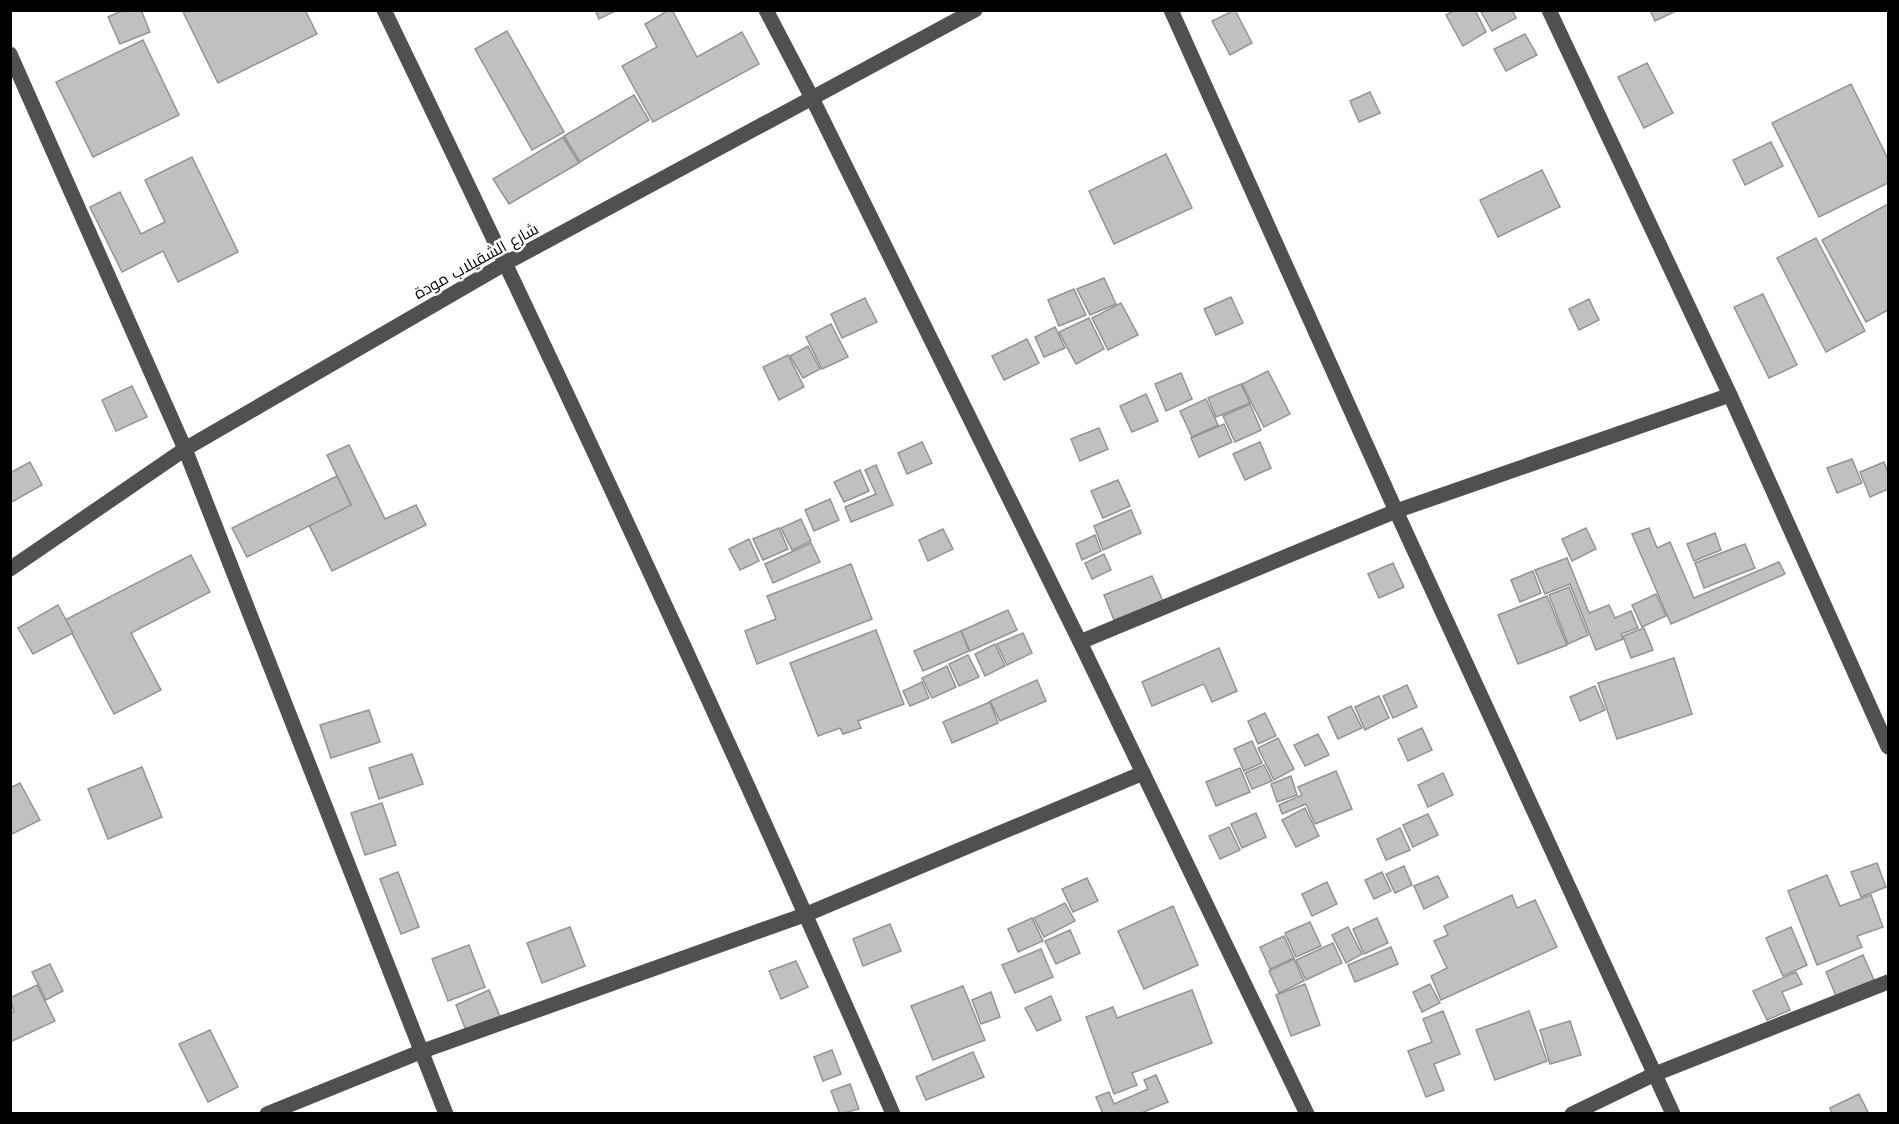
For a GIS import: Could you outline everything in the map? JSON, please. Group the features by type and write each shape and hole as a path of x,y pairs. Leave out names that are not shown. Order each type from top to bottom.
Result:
{"street":[{"path":"384,10 506,263 807,914 893,1113"},
{"path":"766,10 812,98 1080,642 1307,1113"},
{"name":"شارع الشقيلاب مودة","path":"10,569 185,449 506,263 975,10"},
{"path":"1171,10 1396,511 1673,1113"},
{"path":"1549,10 1730,395 1888,747"},
{"path":"10,54 185,449 420,1052 446,1113"},
{"path":"1080,642 1396,511 1730,395"},
{"path":"267,1113 420,1052 807,914 1143,773"},
{"path":"1572,1113 1655,1074 1888,982"}],"building":[{"path":"124,10 141,10 150,32 120,44 108,17"},
{"path":"182,10 305,10 317,34 218,83"},
{"path":"595,10 617,10 599,19"},
{"path":"672,10 697,57 742,32 759,64 653,122 622,66 657,47 645,24"},
{"path":"1235,10 1252,43 1230,55 1212,21"},
{"path":"1455,10 1475,10 1486,32 1463,46 1446,15"},
{"path":"1480,10 1512,10 1516,18 1492,31"},
{"path":"1650,10 1676,10 1676,11 1655,21"},
{"path":"507,31 564,132 532,150 475,49"},
{"path":"1525,34 1537,55 1506,71 1494,49"},
{"path":"143,40 179,115 93,157 56,82"},
{"path":"1647,63 1673,113 1644,128 1618,77"},
{"path":"1851,84 1888,159 1888,183 1819,217 1772,123"},
{"path":"1370,92 1380,113 1359,122 1350,101"},
{"path":"634,95 649,120 580,162 564,136"},
{"path":"563,137 579,163 509,204 493,179"},
{"path":"1771,142 1783,166 1745,185 1733,160"},
{"path":"1166,154 1192,208 1114,244 1089,191"},
{"path":"192,157 238,252 178,282 163,251 122,272 90,207 120,192 141,234 165,222 145,180"},
{"path":"1542,170 1560,207 1498,237 1480,200"},
{"path":"1888,204 1888,310 1866,322 1822,240"},
{"path":"1816,238 1865,331 1826,352 1777,258"},
{"path":"1104,278 1116,304 1090,315 1077,289"},
{"path":"1074,289 1086,315 1059,326 1048,300"},
{"path":"1763,294 1797,365 1769,378 1734,307"},
{"path":"1231,297 1243,323 1216,335 1204,309"},
{"path":"865,298 877,322 842,338 831,314"},
{"path":"1589,299 1599,320 1579,330 1569,309"},
{"path":"1121,303 1138,335 1108,350 1092,318"},
{"path":"1089,318 1104,349 1076,364 1059,332"},
{"path":"831,324 848,357 822,369 806,337"},
{"path":"1055,327 1065,348 1044,357 1035,337"},
{"path":"1027,339 1039,363 1004,380 992,356"},
{"path":"808,346 820,369 803,378 790,356"},
{"path":"788,355 804,387 779,400 763,367"},
{"path":"1268,371 1290,414 1264,427 1242,384"},
{"path":"1181,373 1192,399 1166,411 1155,384"},
{"path":"1241,384 1250,403 1216,417 1208,398"},
{"path":"132,386 147,417 116,431 102,400"},
{"path":"1146,394 1158,421 1132,432 1120,406"},
{"path":"1206,399 1218,425 1192,437 1180,411"},
{"path":"1250,404 1261,430 1235,442 1223,416"},
{"path":"1224,424 1232,442 1199,457 1191,438"},
{"path":"1099,428 1108,449 1080,461 1071,439"},
{"path":"922,442 932,463 907,474 898,453"},
{"path":"1260,442 1271,468 1245,480 1233,454"},
{"path":"349,445 385,519 416,505 426,525 332,571 309,525 351,505 327,455"},
{"path":"1852,459 1862,483 1837,493 1827,468"},
{"path":"30,462 42,485 10,503 10,473"},
{"path":"1884,462 1888,472 1888,489 1870,497 1860,472"},
{"path":"876,465 893,505 851,522 845,507 876,494 865,470"},
{"path":"860,470 869,491 844,502 834,482"},
{"path":"337,476 351,505 247,557 232,528"},
{"path":"1118,480 1130,506 1103,518 1091,491"},
{"path":"830,499 839,520 814,531 805,510"},
{"path":"1131,510 1141,533 1103,550 1094,526"},
{"path":"801,519 811,541 792,550 781,528"},
{"path":"779,528 788,549 763,560 753,539"},
{"path":"1586,528 1596,549 1572,561 1562,539"},
{"path":"1649,528 1657,548 1670,542 1694,598 1779,562 1785,574 1671,624 1632,534"},
{"path":"943,529 953,549 928,561 919,540"},
{"path":"1715,533 1721,550 1694,561 1687,544"},
{"path":"1095,535 1101,551 1082,560 1076,544"},
{"path":"749,539 759,561 740,570 729,549"},
{"path":"811,543 820,562 773,583 765,564"},
{"path":"1745,544 1755,568 1704,588 1695,563"},
{"path":"1104,554 1111,570 1092,579 1085,563"},
{"path":"191,555 210,592 131,633 161,690 114,714 65,620"},
{"path":"1567,558 1589,613 1609,605 1615,618 1631,611 1638,628 1621,634 1623,639 1596,650 1570,584 1545,594 1535,570"},
{"path":"1393,563 1404,587 1379,598 1368,574"},
{"path":"851,564 872,619 757,664 745,631 776,619 767,596"},
{"path":"1533,571 1541,593 1520,602 1511,580"},
{"path":"1152,576 1163,601 1114,620 1104,595"},
{"path":"1569,587 1588,635 1568,644 1549,595"},
{"path":"1656,594 1666,616 1642,627 1632,605"},
{"path":"1547,596 1567,645 1518,664 1498,615"},
{"path":"58,605 73,633 33,654 18,628"},
{"path":"1008,610 1017,630 970,651 961,631"},
{"path":"1644,628 1653,650 1631,658 1623,636"},
{"path":"876,630 904,704 858,721 861,728 843,734 840,728 818,736 790,663"},
{"path":"961,631 969,651 923,671 914,651"},
{"path":"1023,633 1032,653 1007,665 997,644"},
{"path":"995,644 1005,666 985,676 975,654"},
{"path":"1219,648 1237,691 1212,702 1204,684 1152,706 1142,682"},
{"path":"968,655 979,677 959,686 949,664"},
{"path":"1674,658 1692,714 1617,739 1598,683"},
{"path":"947,666 956,687 932,698 922,678"},
{"path":"1037,680 1046,701 1000,721 990,701"},
{"path":"922,682 929,698 910,706 903,691"},
{"path":"1407,685 1417,707 1393,718 1383,696"},
{"path":"1595,686 1605,710 1580,721 1570,697"},
{"path":"1379,696 1389,718 1365,730 1355,707"},
{"path":"990,702 998,723 952,743 943,722"},
{"path":"1351,706 1362,728 1338,739 1328,717"},
{"path":"369,710 380,742 331,758 320,725"},
{"path":"1265,713 1276,736 1258,744 1248,721"},
{"path":"1422,728 1432,750 1408,761 1398,739"},
{"path":"1318,734 1329,755 1305,766 1294,745"},
{"path":"1278,738 1294,769 1274,780 1258,748"},
{"path":"1252,741 1262,763 1244,771 1234,749"},
{"path":"412,754 423,784 379,799 369,768"},
{"path":"1264,765 1272,781 1252,789 1245,773"},
{"path":"142,767 162,817 108,839 88,789"},
{"path":"1240,768 1250,792 1216,806 1206,782"},
{"path":"1336,771 1352,809 1315,824 1306,804 1282,814 1279,805 1302,795 1298,787"},
{"path":"1443,773 1453,795 1428,807 1418,785"},
{"path":"1291,776 1297,795 1277,802 1271,784"},
{"path":"20,783 40,820 10,835 10,788"},
{"path":"382,803 396,845 365,855 351,813"},
{"path":"1305,808 1319,836 1296,847 1282,820"},
{"path":"1256,813 1266,837 1242,848 1231,824"},
{"path":"1428,814 1438,835 1413,847 1403,825"},
{"path":"1229,827 1240,850 1220,859 1209,836"},
{"path":"1400,828 1410,850 1386,860 1377,839"},
{"path":"1877,863 1886,887 1861,897 1851,872"},
{"path":"1404,866 1412,885 1395,893 1386,874"},
{"path":"398,872 419,927 401,934 380,879"},
{"path":"1382,872 1391,891 1374,899 1365,880"},
{"path":"1827,875 1840,906 1871,895 1883,927 1857,936 1862,947 1817,965 1788,891"},
{"path":"1438,876 1448,897 1424,909 1414,886"},
{"path":"1087,878 1098,901 1073,912 1062,889"},
{"path":"1327,882 1337,904 1312,916 1302,894"},
{"path":"1512,895 1517,908 1535,900 1557,947 1441,1000 1431,976 1447,968 1434,941 1448,935 1444,926"},
{"path":"1065,903 1075,921 1044,937 1034,918"},
{"path":"1173,906 1198,965 1144,989 1118,931"},
{"path":"1032,918 1043,941 1018,952 1008,929"},
{"path":"1377,918 1388,943 1364,954 1353,929"},
{"path":"1310,922 1321,946 1296,957 1285,933"},
{"path":"890,924 901,951 863,966 853,939"},
{"path":"570,927 585,966 542,983 527,943"},
{"path":"1348,927 1362,954 1346,963 1332,935"},
{"path":"1791,927 1807,965 1783,976 1766,938"},
{"path":"1070,930 1080,953 1056,964 1045,941"},
{"path":"1284,936 1294,958 1270,969 1260,947"},
{"path":"1333,943 1342,963 1306,980 1296,960"},
{"path":"469,945 485,987 448,1001 432,959"},
{"path":"1391,947 1398,964 1355,982 1348,965"},
{"path":"1041,949 1053,977 1015,993 1002,965"},
{"path":"1863,955 1874,980 1836,996 1826,972"},
{"path":"1294,959 1304,981 1279,993 1269,971"},
{"path":"796,961 808,987 781,999 769,971"},
{"path":"50,964 63,991 46,1000 32,972"},
{"path":"1796,972 1802,984 1782,992 1790,1010 1767,1020 1753,991"},
{"path":"1305,984 1320,1025 1291,1036 1276,995"},
{"path":"1430,984 1440,1003 1422,1012 1413,992"},
{"path":"37,985 55,1021 10,1042 10,1014 14,1012 10,998"},
{"path":"963,986 985,1040 933,1060 911,1006"},
{"path":"489,990 501,1019 467,1033 456,1005"},
{"path":"1192,990 1212,1043 1132,1073 1137,1085 1114,1094 1086,1017 1113,1007 1117,1018"},
{"path":"991,992 1000,1017 981,1024 972,1000"},
{"path":"1051,996 1061,1020 1037,1031 1025,1008"},
{"path":"1443,1011 1460,1054 1434,1064 1444,1090 1426,1097 1408,1051 1432,1042 1423,1019"},
{"path":"1529,1011 1547,1061 1495,1080 1476,1030"},
{"path":"1570,1021 1581,1055 1550,1064 1540,1030"},
{"path":"210,1030 238,1087 208,1102 179,1044"},
{"path":"832,1050 841,1074 823,1081 814,1057"},
{"path":"973,1052 984,1077 926,1100 916,1077"},
{"path":"1156,1075 1168,1102 1139,1114 1103,1114 1096,1097 1109,1092 1114,1104 1148,1089 1144,1080"},
{"path":"850,1084 859,1109 840,1114 831,1091"},
{"path":"1859,1094 1869,1114 1832,1114 1830,1108"}]}
